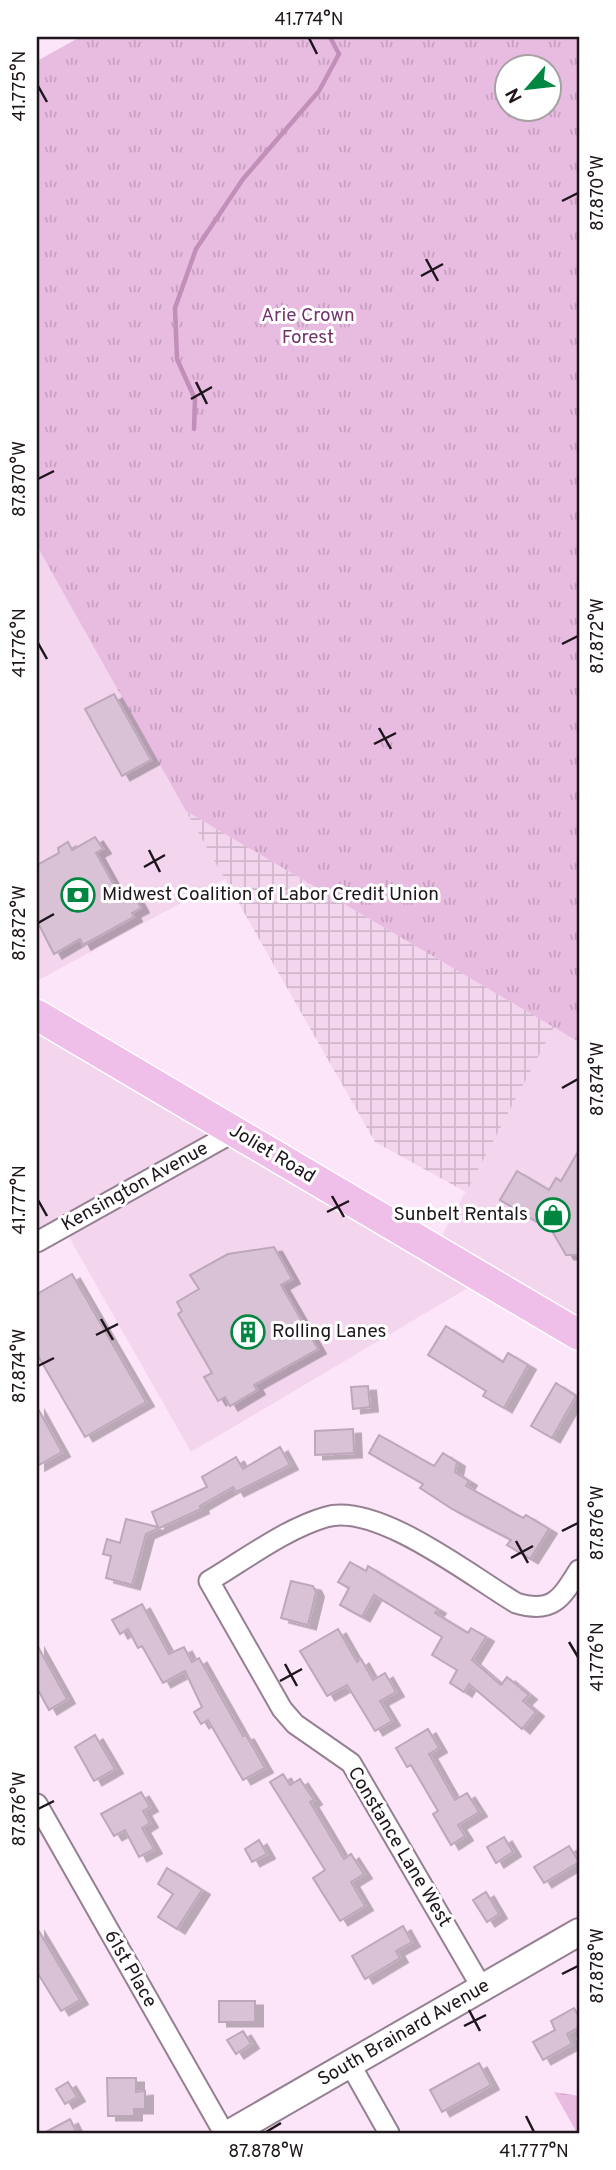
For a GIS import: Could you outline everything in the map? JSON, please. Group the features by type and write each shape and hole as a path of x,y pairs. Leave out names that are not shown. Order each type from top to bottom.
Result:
{"main road":[{"name":"Joliet Road","path":"37,1015 579,1335"}],"street":[{"name":"Kensington Avenue","path":"37,1242 234,1132"},
{"name":"Constance Lane West","path":"482,1988 351,1763 295,1724 282,1709 209,1580 303,1526 327,1517 348,1514 389,1526 516,1603 530,1607 543,1609 555,1601 566,1591 579,1570"},
{"name":"61st Place","path":"37,1804 227,2133"},
{"name":"South Brainard Avenue","path":"227,2133 579,1932"},
{"path":"349,2064 389,2133"}],"shaded area":[{"path":"37,546 225,879 37,981"},
{"path":"186,811 554,1027 466,1192 375,1142"},
{"path":"37,1015 478,1282 191,1452 69,1237 37,1254"},
{"path":"554,1027 579,1042 579,1329 437,1245"}],"green space":[{"name":"Arie Crown Forest","path":"80,37 579,37 579,1042 186,811 37,546 37,61"},
{"path":"554,2092 579,2096 579,2133 577,2133"}],"building":[{"path":"114,694 151,760 122,776 85,709"},
{"name":"Midwest Coalition of Labor Credit Union","path":"95,837 103,849 96,853 121,898 132,892 141,908 132,913 134,917 83,945 80,939 54,954 37,921 37,865 59,853 58,848 68,842 72,850"},
{"name":"Sunbelt Rentals","path":"579,1150 579,1255 566,1255 552,1231 500,1200 517,1171 549,1190 556,1178 561,1181"},
{"name":"Rolling Lanes","path":"274,1247 292,1279 281,1285 318,1349 254,1385 257,1390 230,1406 225,1397 218,1401 204,1377 212,1373 178,1314 182,1311 177,1302 199,1289 190,1275 228,1254"},
{"path":"72,1274 146,1402 85,1437 37,1354 37,1294"},
{"path":"446,1326 503,1362 508,1353 528,1365 504,1408 483,1396 486,1391 428,1355"},
{"path":"556,1383 576,1396 552,1438 531,1426"},
{"path":"368,1386 370,1407 353,1409 351,1387"},
{"path":"37,1407 62,1452 37,1466"},
{"path":"353,1429 354,1453 315,1455 315,1431"},
{"path":"379,1435 434,1466 443,1453 457,1462 455,1472 469,1481 466,1486 523,1518 526,1515 549,1529 530,1559 507,1545 511,1540 452,1509 420,1488 423,1484 369,1453"},
{"path":"280,1447 290,1465 236,1492 233,1487 200,1506 201,1509 146,1534 132,1585 106,1578 111,1556 103,1554 107,1539 120,1543 126,1519 158,1527 152,1512 207,1487 202,1477 236,1457 243,1469"},
{"path":"350,1562 366,1571 368,1566 438,1609 435,1613 468,1633 471,1628 486,1637 472,1660 501,1685 507,1677 529,1695 523,1701 536,1712 522,1729 469,1684 464,1692 450,1683 457,1670 432,1655 442,1637 374,1595 362,1617 340,1605 349,1588 338,1582"},
{"path":"291,1581 313,1586 316,1592 308,1625 281,1618"},
{"path":"142,1604 169,1654 184,1647 192,1662 199,1658 243,1736 246,1735 265,1768 243,1780 208,1720 201,1724 194,1712 202,1707 185,1671 163,1683 142,1646 138,1648 128,1629 120,1634 112,1620"},
{"path":"338,1629 357,1662 361,1659 373,1680 385,1673 396,1692 380,1701 392,1721 375,1731 347,1685 327,1696 300,1651"},
{"path":"37,1645 67,1699 49,1710 37,1688"},
{"path":"428,1729 439,1748 429,1754 455,1800 467,1793 479,1812 458,1825 465,1836 451,1845 433,1814 438,1811 411,1765 407,1767 396,1748"},
{"path":"95,1735 115,1769 94,1781 75,1747"},
{"path":"283,1774 290,1785 300,1779 314,1800 310,1802 344,1859 351,1854 364,1874 351,1882 365,1906 340,1921 313,1878 325,1870 270,1782"},
{"path":"141,1792 150,1807 143,1811 150,1823 142,1828 154,1849 139,1857 125,1830 114,1836 101,1814"},
{"path":"504,1837 513,1852 496,1863 487,1847"},
{"path":"259,1840 267,1854 252,1862 245,1849"},
{"path":"569,1846 579,1862 544,1883 534,1867"},
{"path":"167,1868 202,1890 177,1929 158,1917 173,1894 158,1884"},
{"path":"486,1892 499,1914 487,1922 473,1900"},
{"path":"403,1926 412,1942 396,1951 400,1958 365,1979 352,1956"},
{"path":"37,1928 80,2000 61,2011 37,1972"},
{"path":"219,2001 255,2001 255,2022 219,2022"},
{"path":"574,2008 579,2017 579,2027 567,2034 572,2044 543,2060 533,2042 555,2030 551,2021"},
{"path":"243,2031 251,2044 236,2054 227,2040"},
{"path":"479,2063 491,2085 442,2112 430,2090"},
{"path":"107,2078 136,2078 136,2092 145,2091 145,2109 134,2109 134,2116 108,2116"},
{"path":"68,2082 77,2097 65,2104 56,2089"},
{"path":"70,2119 77,2133 44,2133"}],"waterway":[{"path":"194,429 195,399 177,359 175,308 196,249 243,179 319,91 339,54 330,37"}],"place":[{"name":"Midwest Coalition of Labor Credit Union","path":"78,895"},
{"name":"Sunbelt Rentals","path":"553,1215"},
{"name":"Rolling Lanes","path":"248,1332"}]}
